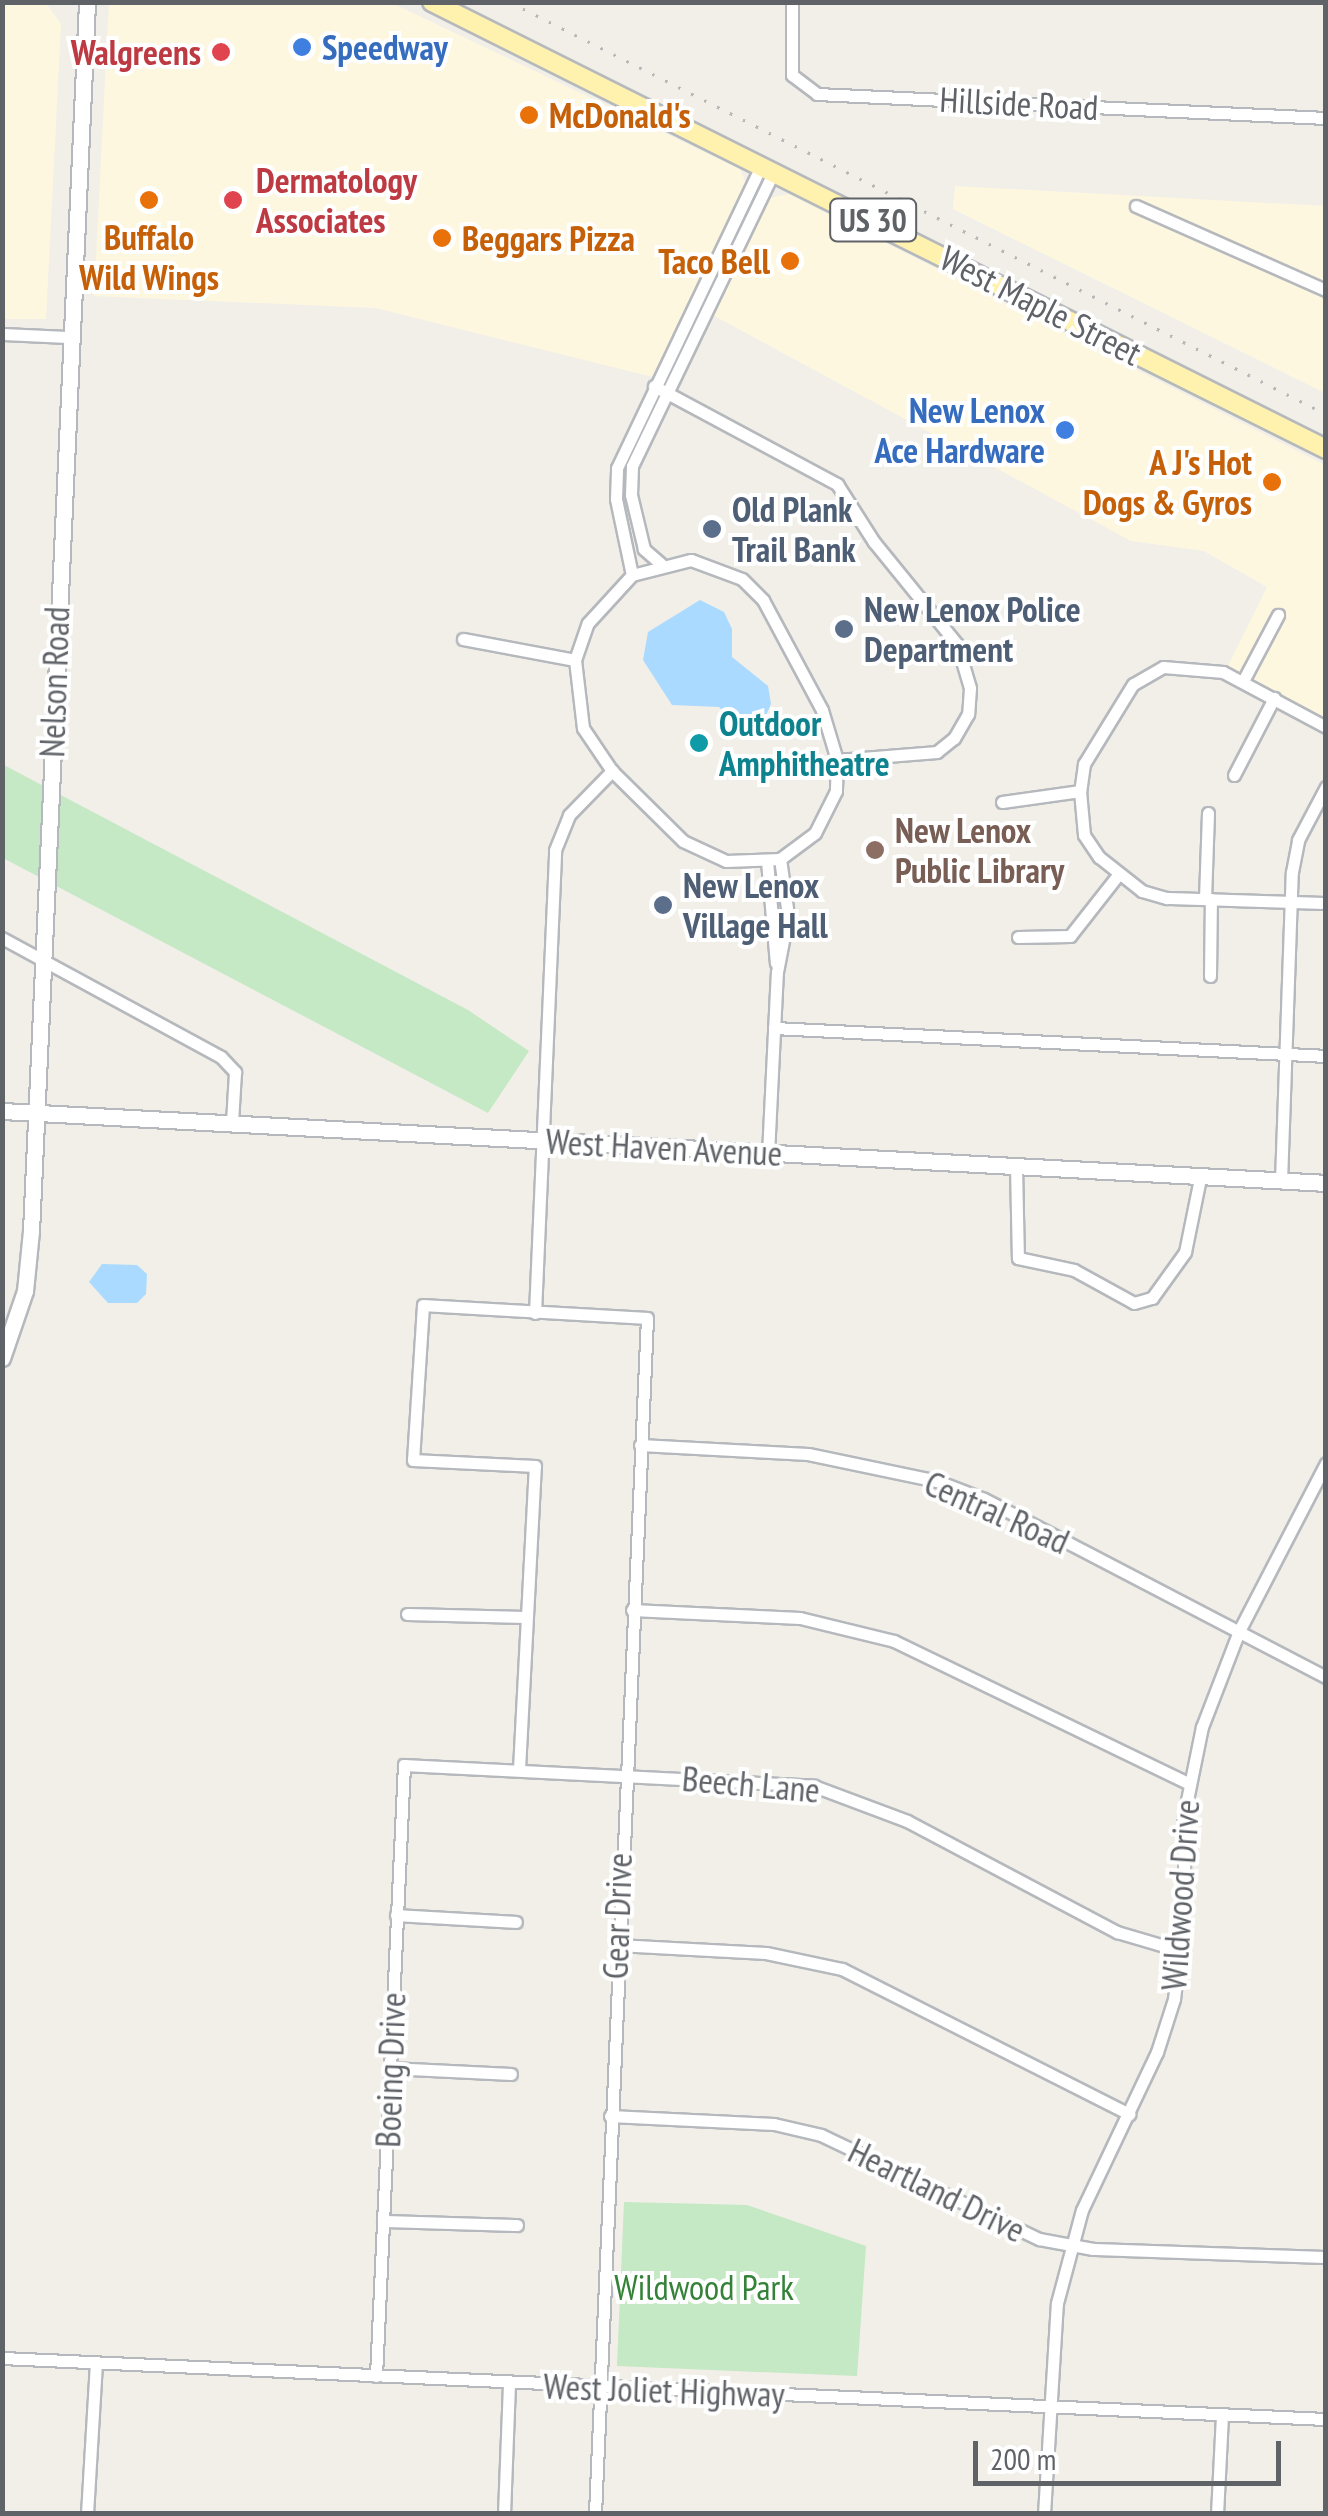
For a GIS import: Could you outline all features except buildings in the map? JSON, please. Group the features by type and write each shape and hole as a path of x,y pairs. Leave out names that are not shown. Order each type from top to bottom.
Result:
{"main road":[{"name":"West Maple Street","path":"432,2 1326,449"}],"street":[{"name":"Nelson Road","path":"2,1358 25,1290 67,337 88,2"},
{"name":"Hillside Road","path":"792,2 792,75 817,94 1326,118"},
{"path":"632,575 632,552 616,499 616,468 660,389 768,167"},
{"path":"1136,206 1326,290"},
{"path":"2,334 67,337"},
{"path":"660,389 632,466 630,495 644,549 661,564"},
{"path":"660,389 837,484 874,542 957,644 970,688 968,714 954,738 936,752 837,760"},
{"path":"690,560 719,568 764,600 822,710 837,760 827,815 774,860 726,862 698,850 612,771 584,728 575,660 588,623 632,575 661,564 690,560"},
{"path":"1243,681 1278,615"},
{"path":"462,640 575,660"},
{"path":"1326,727 1243,681 1209,669 1146,672 1084,764 1080,792 1084,835 1118,875 1168,898 1326,903"},
{"path":"1234,775 1274,698"},
{"path":"519,1770 535,1466 414,1460 423,1305 535,1313 555,850 570,815 612,771"},
{"path":"1282,1182 1292,902 1298,840 1326,787"},
{"path":"1002,802 1080,792"},
{"path":"1208,813 1210,976"},
{"path":"768,1154 777,972 774,860"},
{"path":"1018,937 1070,936 1118,875"},
{"path":"2,938 221,1057 234,1072 232,1123"},
{"path":"774,1028 1326,1056"},
{"name":"West Haven Avenue","path":"2,1110 1326,1183"},
{"path":"1016,1166 1018,1258 1064,1266 1134,1303 1152,1298 1185,1252 1200,1178"},
{"name":"Gear Drive","path":"535,1313 647,1318 623,1773 595,2514"},
{"name":"Central Road","path":"640,1445 808,1454 938,1482 1326,1677"},
{"name":"Wildwood Drive","path":"1044,2514 1057,2302 1070,2245 1162,2034 1181,1951 1188,1784 1214,1688 1326,1462"},
{"path":"632,1610 800,1618 894,1640 1188,1784"},
{"path":"406,1614 525,1617"},
{"name":"Beech Lane","path":"404,1765 770,1780 835,1792 907,1821 1117,1932 1181,1951"},
{"name":"Boeing Drive","path":"376,2376 404,1765"},
{"path":"396,1916 516,1922"},
{"path":"617,1946 766,1953 842,1969 1129,2114"},
{"path":"390,2068 512,2074"},
{"name":"Heartland Drive","path":"610,2116 774,2124 821,2135 1001,2226 1070,2245 1326,2257"},
{"path":"383,2221 518,2226"},
{"name":"West Joliet Highway","path":"2,2358 598,2389 1326,2419"},
{"path":"87,2514 96,2364"},
{"path":"504,2514 509,2384"},
{"path":"1217,2514 1222,2416"}],"shaded area":[{"path":"3,2 46,3 61,24 46,319 3,319"},
{"path":"109,3 392,3 740,169 747,186 653,377 376,308 94,296"},
{"path":"955,186 1325,206 1325,393 953,209"},
{"path":"789,194 1325,465 1325,732 1223,676 1267,587 1204,551 1131,541 709,313 769,198"}],"green space":[{"path":"2,764 468,1010 529,1051 488,1113 3,858"},
{"name":"Wildwood Park","path":"624,2202 747,2205 866,2246 857,2376 617,2366"}],"water":[{"path":"700,600 724,612 732,629 732,657 768,686 771,704 764,720 736,724 719,707 672,705 643,660 648,632"},
{"path":"102,1264 137,1265 147,1274 146,1294 137,1303 108,1303 89,1282"}],"railway":[{"path":"510,2 1326,414"}],"place":[{"name":"Speedway","path":"302,47"},
{"name":"Walgreens","path":"221,52"},
{"name":"McDonald's","path":"529,115"},
{"name":"Buffalo Wild Wings","path":"149,200"},
{"name":"Dermatology Associates","path":"233,200"},
{"name":"Beggars Pizza","path":"442,238"},
{"name":"Taco Bell","path":"790,261"},
{"name":"New Lenox Ace Hardware","path":"1065,430"},
{"name":"A J's Hot Dogs & Gyros","path":"1272,482"},
{"name":"Old Plank Trail Bank","path":"712,529"},
{"name":"New Lenox Police Department","path":"844,629"},
{"name":"Outdoor Amphitheatre","path":"699,743"},
{"name":"New Lenox Public Library","path":"875,850"},
{"name":"New Lenox Village Hall","path":"663,905"}]}
